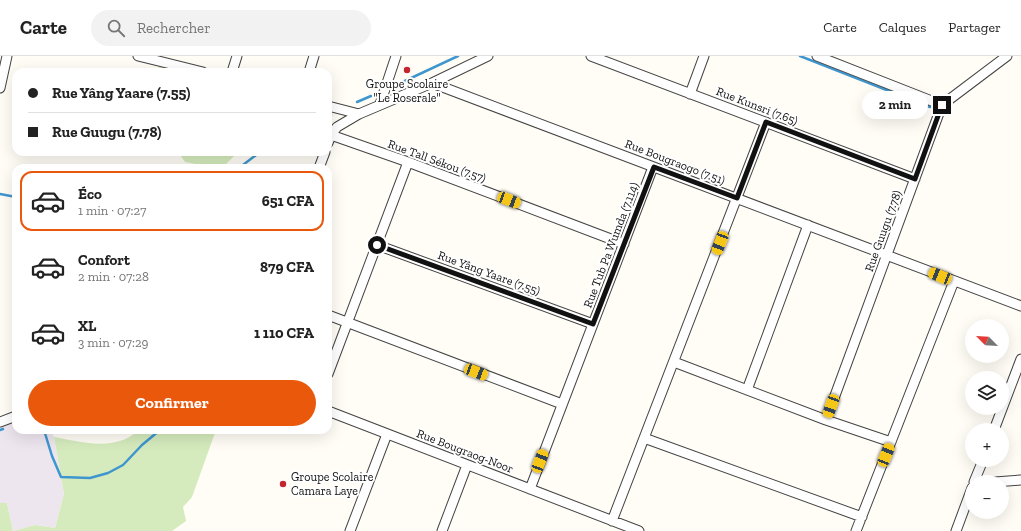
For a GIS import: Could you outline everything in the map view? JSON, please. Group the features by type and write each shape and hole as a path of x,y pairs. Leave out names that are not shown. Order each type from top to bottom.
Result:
{"street":[{"path":"0,88 7,56"},
{"path":"138,56 154,58 189,68"},
{"path":"233,68 237,56"},
{"path":"310,68 314,56"},
{"path":"380,104 396,56"},
{"path":"332,136 337,127 359,114 432,83 488,56"},
{"name":"Rue Kunsri (7.65)","path":"591,56 915,179"},
{"path":"690,94 704,56"},
{"path":"817,56 942,105 1007,56"},
{"name":"Rue Bougraogo (7.51)","path":"432,83 1021,306"},
{"name":"Rue Guugu (7.78)","path":"826,420 942,105"},
{"path":"332,107 359,114"},
{"path":"612,521 766,122"},
{"name":"Rue Tall Sékou (7.57)","path":"332,140 408,162 624,244"},
{"path":"332,364 408,162"},
{"name":"Rue Tub Pa Wumda (7.114)","path":"530,489 654,167"},
{"path":"746,390 808,225"},
{"name":"Rue Yâng Yaare (7.55)","path":"377,245 593,324"},
{"path":"856,531 954,281"},
{"path":"332,316 562,404"},
{"path":"997,423 1021,359"},
{"path":"674,362 826,420 892,442"},
{"name":"Rue Bougraog-Noor","path":"332,413 638,531"},
{"path":"0,422 12,418"},
{"path":"350,531 387,434"},
{"path":"644,438 862,517"},
{"path":"442,531 467,465"},
{"path":"1009,481 1021,480"},
{"path":"956,531 965,507"}],"shaded area":[{"path":"12,422 12,434 52,434 54,437 64,494 55,528 35,525 13,531 7,503 0,503 0,426"}],"green space":[{"path":"181,156 234,156 226,164 195,164 185,162"},
{"path":"134,434 215,434 192,497 183,507 186,521 172,531 13,531 35,525 55,528 64,494 54,437 98,444 120,441"},
{"path":"0,503 7,503 13,531 0,531"}],"waterway":[{"path":"394,86 458,56"},
{"path":"800,56 930,107"},
{"path":"357,102 371,96"},
{"path":"244,164 255,156"},
{"path":"0,194 12,196"},
{"path":"45,434 52,456 61,477 90,478 108,473 123,465 142,445 155,434"}],"place":[{"name":"Groupe Scolaire \"Le Roserale\"","path":"407,70"},
{"name":"Groupe Scolaire Camara Laye","path":"283,484"}],"route":[{"path":"377,245 593,324 654,167 737,198 766,122 915,179 942,105"}]}
